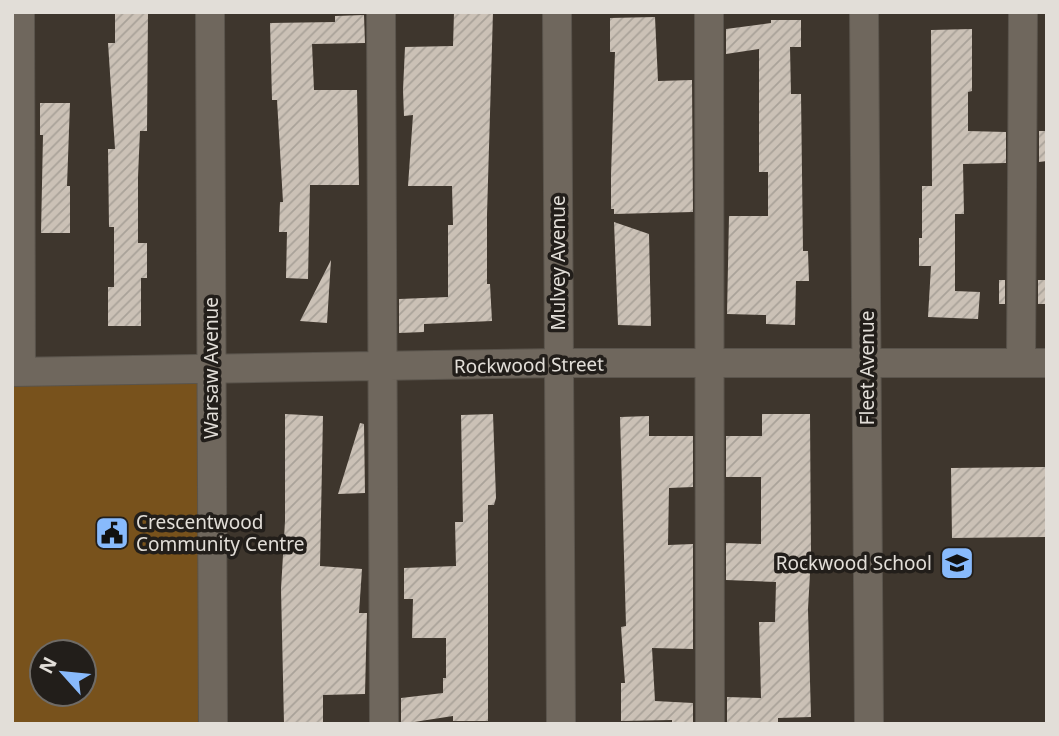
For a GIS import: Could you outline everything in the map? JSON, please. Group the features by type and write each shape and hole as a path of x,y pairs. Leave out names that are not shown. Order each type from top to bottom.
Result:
{"street":[{"path":"17,372 20,12"},
{"name":"Warsaw Avenue","path":"210,12 213,724"},
{"path":"381,12 384,724"},
{"name":"Mulvey Avenue","path":"557,12 561,724"},
{"path":"709,12 710,724"},
{"name":"Fleet Avenue","path":"864,12 869,724"},
{"path":"1023,12 1034,363"},
{"name":"Rockwood Street","path":"17,372 559,363 1034,363"}],"shaded area":[{"name":"Crescentwood Community Centre","path":"210,369 213,724 12,724 12,372"}],"building":[{"path":"115,12 148,12 147,131 140,131 138,177 138,243 147,243 147,278 141,278 141,326 108,326 108,287 114,287 114,227 109,227 108,149 115,149 108,43 115,43"},
{"path":"454,12 493,12 487,215 487,284 490,284 492,321 424,324 424,332 399,333 399,299 448,297 448,225 453,225 452,186 408,186 413,115 404,116 405,47 453,46"},
{"path":"364,15 365,43 312,44 314,90 357,90 359,185 310,185 308,279 286,278 287,232 279,232 280,202 283,202 277,100 272,100 270,23 335,22 335,16"},
{"path":"655,17 658,81 692,80 693,212 614,214 614,209 611,209 611,175 615,52 610,52 610,18"},
{"path":"771,20 801,20 801,47 790,47 791,94 801,94 803,251 808,251 809,281 796,281 795,325 766,324 766,315 727,314 729,216 768,216 768,172 759,172 759,49 726,54 726,29 771,23"},
{"path":"972,29 972,91 968,92 968,131 1006,132 1006,163 963,164 964,214 955,214 955,291 980,292 978,319 928,317 931,266 919,266 919,238 922,238 922,186 932,186 931,30"},
{"path":"40,103 70,103 67,186 70,186 70,233 41,233 43,135 40,135"},
{"path":"1039,131 1047,131 1047,161 1039,162"},
{"path":"614,222 649,234 651,326 618,325"},
{"path":"331,260 327,323 300,321"},
{"path":"999,280 1005,280 1005,304 999,304"},
{"path":"1038,280 1047,280 1047,304 1038,304"},
{"path":"285,414 323,416 320,566 362,569 359,613 367,613 365,694 323,695 323,724 284,724 281,589 285,521"},
{"path":"493,414 496,498 494,505 488,505 488,721 453,721 453,716 401,724 401,698 443,693 443,678 446,678 446,638 412,638 413,599 404,599 404,568 456,566 455,522 463,522 461,415"},
{"path":"762,414 810,414 811,556 808,609 811,717 778,718 778,723 727,723 727,697 761,698 759,622 775,622 776,582 726,580 726,543 761,544 761,477 726,477 726,436 762,436"},
{"path":"649,416 649,436 693,436 693,487 669,488 668,545 693,544 693,649 652,648 655,701 693,703 693,724 672,724 672,720 621,721 621,683 625,683 621,627 626,626 620,417"},
{"path":"360,423 364,424 365,493 338,494"},
{"path":"1047,467 1047,537 952,538 951,468"}],"place":[{"name":"Crescentwood Community Centre","path":"112,533"},
{"name":"Rockwood School","path":"957,563"}]}
